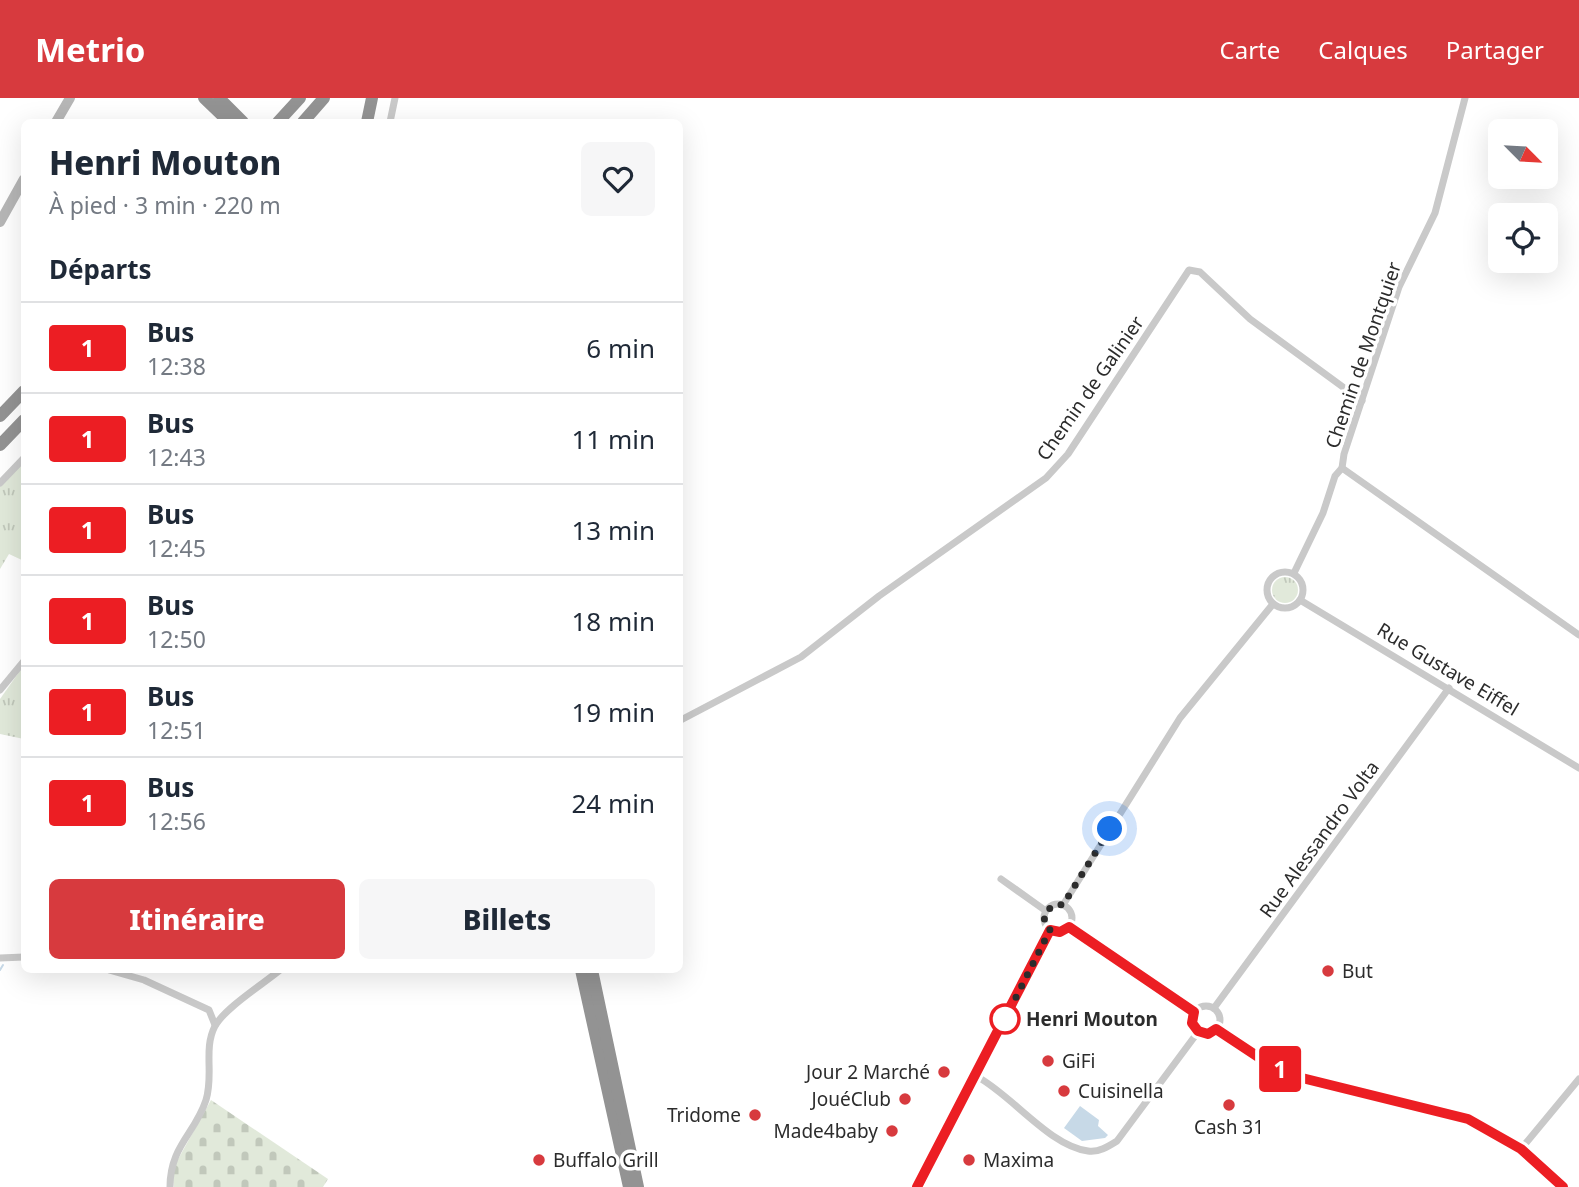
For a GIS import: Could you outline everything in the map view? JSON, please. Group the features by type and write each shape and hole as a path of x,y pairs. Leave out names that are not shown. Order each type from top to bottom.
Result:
{"highway":[{"path":"204,98 226,119"},
{"path":"219,98 240,119"},
{"path":"273,119 290,98"},
{"path":"281,119 300,98"},
{"path":"306,119 324,98"},
{"path":"368,119 372,98"},
{"path":"0,416 21,394"},
{"path":"0,445 21,423"},
{"path":"583,973 629,1187"},
{"path":"593,973 638,1187"}],"main road":[{"path":"58,119 70,98"},
{"path":"0,222 21,184"}],"street":[{"path":"391,119 395,98"},
{"name":"Chemin de Montquier","path":"1465,98 1435,213 1399,287 1342,468 1579,635"},
{"name":"Chemin de Galinier","path":"683,719 801,657 879,596 1046,478 1068,454 1189,270 1200,272 1251,320 1362,401"},
{"path":"0,483 21,461"},
{"path":"1294,573 1323,513 1335,476 1342,468"},
{"path":"1281,572 1294,573 1302,582 1300,600 1291,607 1273,604 1267,592 1270,579 1281,572"},
{"name":"Rue Gustave Eiffel","path":"1300,600 1579,768"},
{"path":"1063,905 1180,718 1273,604"},
{"path":"0,690 21,664"},
{"name":"Rue Alessandro Volta","path":"1214,1009 1449,688"},
{"path":"1001,879 1046,911"},
{"path":"1057,904 1063,905 1072,917 1069,927 1060,932 1050,930 1044,921 1046,911 1057,904"},
{"path":"1069,927 1194,1012"},
{"path":"917,1187 1050,930"},
{"path":"0,958 21,957"},
{"path":"120,973 144,980 209,1010 215,1025"},
{"path":"170,1187 170,1166 205,1103 210,1083 208,1048 215,1025 276,973"},
{"path":"1203,1006 1214,1009 1220,1018 1216,1029 1208,1034 1198,1031 1192,1023 1194,1012 1203,1006"},
{"path":"1216,1029 1272,1066 1302,1078 1468,1119 1521,1149 1563,1187"},
{"path":"976,1076 1070,1146 1089,1152 1105,1149 1117,1141 1198,1031"},
{"path":"1521,1149 1579,1079"}],"green space":[{"path":"21,465 21,560 9,554 0,569 0,486"},
{"path":"1285,577 1294,581 1298,590 1294,599 1285,603 1276,599 1272,590 1276,581"},
{"path":"21,669 21,738 0,734 0,699"},
{"path":"211,1100 328,1179 323,1187 174,1187 172,1170"}],"water":[{"path":"1080,1106 1099,1120 1098,1126 1108,1135 1105,1138 1082,1141 1064,1128"}],"waterway":[{"path":"0,970 3,965"}],"bus line":[{"name":"1","path":"917,1187 1050,930 1060,932 1069,927 1194,1012 1192,1023 1198,1031 1208,1034 1216,1029 1272,1066 1302,1078 1468,1119 1521,1149 1563,1187"}],"place":[{"name":"But","path":"1328,971"},
{"name":"Henri Mouton","path":"1005,1019"},
{"name":"GiFi","path":"1048,1061"},
{"name":"Jour 2 Marché","path":"944,1072"},
{"name":"Cuisinella","path":"1064,1091"},
{"name":"JouéClub","path":"905,1099"},
{"name":"Cash 31","path":"1229,1105"},
{"name":"Tridome","path":"755,1115"},
{"name":"Made4baby","path":"892,1131"},
{"name":"Buffalo Grill","path":"539,1160"},
{"name":"Maxima","path":"969,1160"}],"route":[{"path":"1005,1019 1002,1025 1050,930 1044,921 1046,911 1051,906 1063,905 1110,829"}]}
